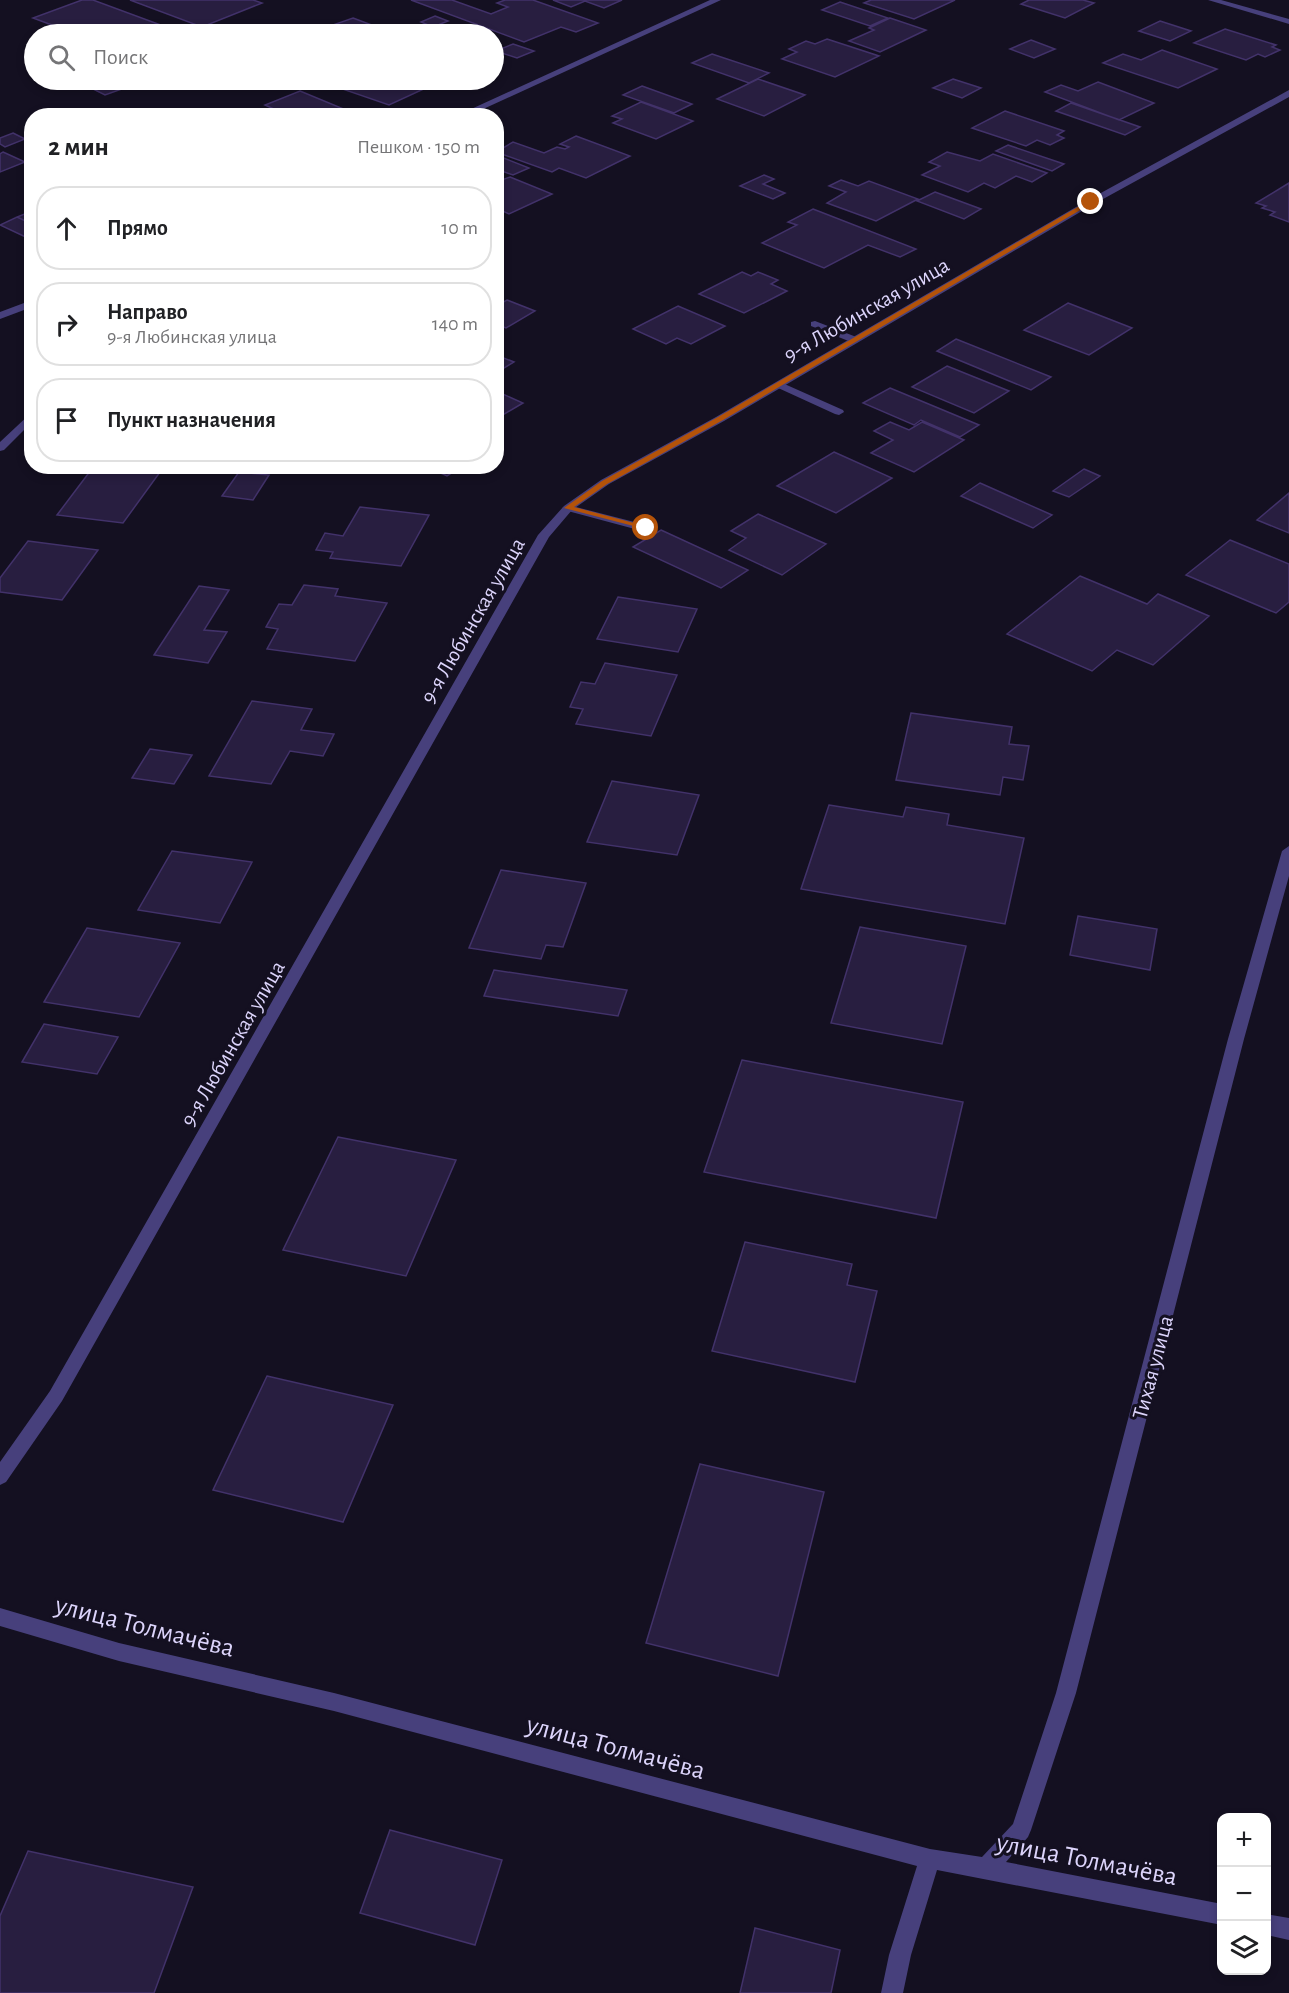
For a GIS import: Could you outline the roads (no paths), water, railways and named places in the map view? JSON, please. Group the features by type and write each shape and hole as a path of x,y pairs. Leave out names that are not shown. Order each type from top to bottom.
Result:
{"street":[{"path":"478,108 717,0"},
{"path":"1212,0 1289,22"},
{"name":"9-я Любинская улица","path":"0,1477 56,1396 544,535 568,508 605,482 780,384 1091,202 1289,93"},
{"path":"0,316 24,306"},
{"path":"815,324 855,340"},
{"path":"780,384 839,412"},
{"path":"0,448 24,423"},
{"path":"568,508 646,528"},
{"name":"Тихая улица","path":"986,1868 1021,1830 1066,1694 1233,1050 1289,851"},
{"name":"улица Толмачёва","path":"0,1617 118,1652 334,1702 930,1859 1217,1914"},
{"path":"892,1993 900,1955 930,1859"},
{"path":"1271,1925 1289,1929"}]}
